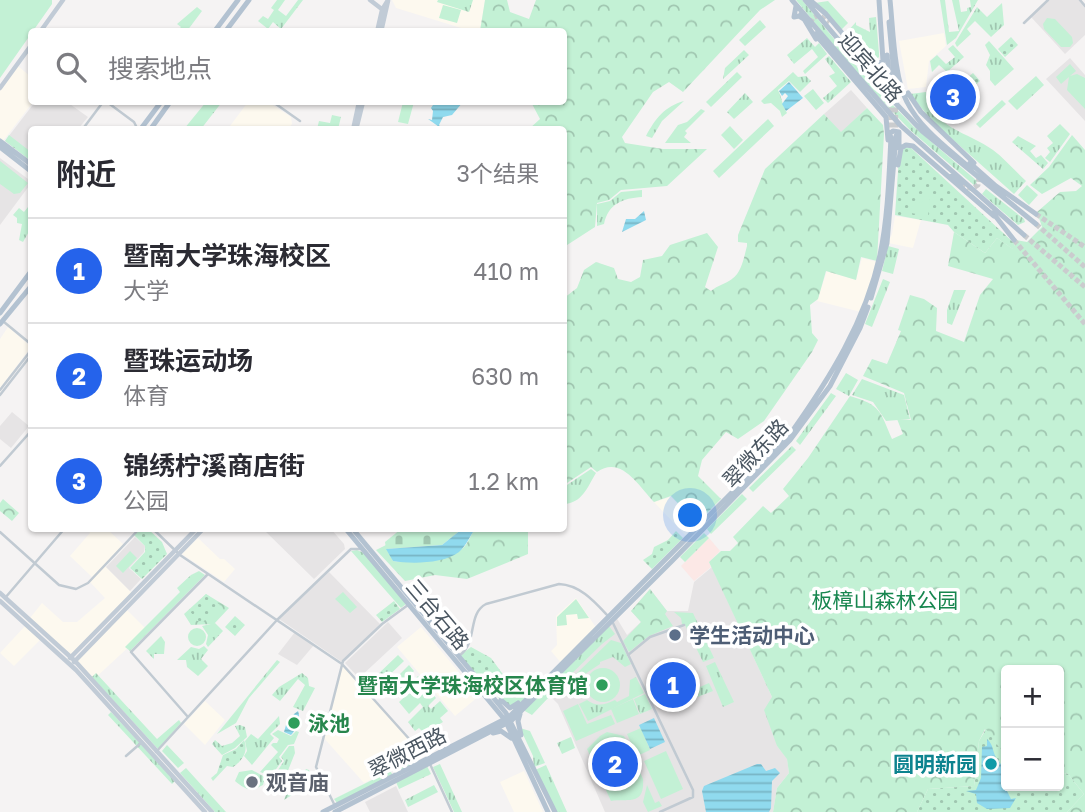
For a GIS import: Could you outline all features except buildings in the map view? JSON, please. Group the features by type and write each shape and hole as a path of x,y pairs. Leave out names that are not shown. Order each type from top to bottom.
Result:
{"main road":[{"path":"43,28 63,0"},
{"path":"217,28 238,0"},
{"path":"228,28 249,0"},
{"path":"370,0 385,9"},
{"path":"376,0 385,9"},
{"path":"380,28 388,0"},
{"path":"808,0 826,14 870,65"},
{"name":"迎宾北路","path":"808,0 868,75 905,115 1036,225"},
{"path":"884,0 895,88 888,86 884,54 884,0"},
{"path":"884,0 895,84 910,109 935,137"},
{"path":"793,2 812,34 888,125"},
{"name":"迎宾北路","path":"793,2 900,125 1024,235"},
{"path":"829,23 868,75"},
{"path":"815,34 886,117 892,136"},
{"path":"849,47 870,65"},
{"path":"0,88 28,50"},
{"path":"870,65 881,63 884,54"},
{"path":"860,85 961,184"},
{"path":"908,93 921,112 963,151 988,179"},
{"path":"151,125 160,105"},
{"path":"151,125 168,105"},
{"path":"355,126 360,105"},
{"path":"910,109 988,179 1035,214"},
{"path":"905,115 971,169"},
{"path":"887,243 894,216 899,132 893,131 892,136"},
{"name":"翠微东路","path":"508,720 523,709 791,433 826,384 863,309 887,243 892,136"},
{"name":"翠微东路","path":"877,275 892,136"},
{"path":"899,152 909,143 932,158"},
{"path":"0,146 28,167"},
{"path":"0,146 28,167"},
{"path":"905,146 915,147 994,216"},
{"path":"958,175 987,205 1014,240"},
{"path":"978,179 1017,201"},
{"path":"1,323 28,275"},
{"path":"19,287 26,292"},
{"path":"0,313 3,305 28,290"},
{"path":"177,553 194,532"},
{"path":"71,661 200,532"},
{"name":"三台石路","path":"350,532 508,720"},
{"name":"三台石路","path":"351,532 459,656 508,720"},
{"path":"0,593 1,601 71,661 212,812"},
{"name":"翠微东路","path":"508,720 610,619"},
{"path":"462,668 496,713 497,718 490,728"},
{"path":"469,668 510,708 537,689"},
{"path":"523,709 518,729 531,755 534,769"},
{"path":"508,720 548,812"},
{"path":"508,720 555,812"},
{"name":"翠微西路","path":"336,810 418,764 479,737 508,720"},
{"name":"翠微西路","path":"323,812 336,810 508,720"},
{"path":"479,737 501,731 509,736 519,750"},
{"path":"156,753 205,812"}],"street":[{"path":"1024,23 1048,0"},
{"path":"1080,0 1085,5"},
{"path":"85,126 103,105"},
{"path":"109,105 136,126"},
{"path":"277,105 300,121"},
{"path":"134,122 151,125"},
{"path":"1,323 28,346"},
{"path":"0,392 28,354"},
{"path":"0,466 28,434"},
{"path":"0,532 64,588 82,587 135,532"},
{"path":"1,601 62,532"},
{"path":"156,532 177,553 342,664 431,760 452,812"},
{"path":"349,532 351,549"},
{"path":"156,753 277,620 351,549 357,548 365,552"},
{"path":"188,717 131,652 208,574"},
{"path":"459,656 470,645 481,606 559,584 583,591 610,619 692,790 693,797 660,812"},
{"path":"336,810 317,774 316,764 342,664 374,632 409,604"},
{"path":"628,656 650,637 684,625"},
{"path":"126,756 144,740"},
{"path":"418,764 420,751"}],"shaded area":[{"path":"392,0 485,0 480,28 461,28 396,8"},
{"path":"1048,0 1080,0 1085,6 1085,35 1065,54 1031,17"},
{"path":"944,33 946,46 929,61 926,87 908,89 899,41"},
{"path":"1070,58 1085,75 1085,121 1046,79"},
{"path":"18,66 28,74 28,105 31,105 3,141 0,139 0,91"},
{"path":"851,90 867,108 841,133 824,114"},
{"path":"33,105 71,105 88,117 80,126 28,126 28,159 5,141"},
{"path":"246,105 273,105 291,117 292,124 290,126 230,126"},
{"path":"0,158 28,179 28,187 0,225"},
{"path":"895,216 921,220 913,248 888,243"},
{"path":"862,258 877,262 861,312 817,301 827,271 856,280"},
{"path":"8,327 28,344 28,351 0,388 0,339"},
{"path":"12,412 28,427 11,448 0,439 0,426"},
{"path":"671,497 698,525 687,537 654,502"},
{"path":"110,532 124,545 105,566 132,593 70,655 30,618 42,603 63,622 77,622 105,598 90,582 93,578 70,556 90,533"},
{"path":"266,532 334,532 345,549 314,579"},
{"path":"135,537 145,546 144,552 129,568 141,579 130,591 106,567"},
{"path":"198,538 235,569 224,582 182,554"},
{"path":"709,538 720,551 709,562 711,567 694,581 681,566"},
{"path":"712,567 772,697 777,746 787,758 789,773 777,788 773,812 605,812 558,704 550,696 557,689 551,682 616,617 627,635 641,622 631,611 650,589 667,611 688,611 694,582"},
{"path":"329,572 380,624 342,662 279,619"},
{"path":"576,598 597,629 562,664 551,651 557,645 556,616"},
{"path":"126,609 147,630 93,680 76,662"},
{"path":"388,622 402,638 359,678 345,663"},
{"path":"26,625 41,639 14,666 0,653"},
{"path":"421,627 479,696 455,716 397,647"},
{"path":"295,632 314,645 297,665 278,654"},
{"path":"342,664 413,743 411,754 402,764 364,783 323,737"},
{"path":"205,701 225,720 205,745 184,724"},
{"path":"524,771 543,812 514,812 500,782"},
{"path":"396,786 408,812 370,812 365,802"}],"green space":[{"path":"0,0 52,0 35,28 28,28 28,38 0,78"},
{"path":"277,0 285,0 278,10 286,16 298,0 303,0 282,28 273,22 267,28 258,21 263,16 268,19 274,10 271,8"},
{"path":"473,0 469,12 437,2"},
{"path":"485,0 507,0 510,12 529,19 536,0 775,0 760,10 683,92 669,82 653,92 622,137 625,143 663,149 707,149 667,186 621,190 609,200 597,203 595,227 567,245 567,126 532,126 540,119 533,105 567,105 567,28 480,28"},
{"path":"796,0 802,0 863,74 913,126 977,181 975,186 910,130 859,76"},
{"path":"940,0 945,0 949,32 959,31 952,0 959,0 961,12 971,7 970,0 978,0 956,38 947,45"},
{"path":"828,1 848,23 841,30 815,3"},
{"path":"1002,3 1004,25 991,37 975,21 967,29 971,34 957,47 955,43 977,7 987,17"},
{"path":"443,5 461,10 457,23 439,18"},
{"path":"197,7 202,11 189,28 180,28 177,24"},
{"path":"876,17 879,57 874,61 847,32 856,22 856,25 870,32 869,18"},
{"path":"1047,18 1055,19 1072,37 1073,43 1070,47 1061,47 1044,29 1043,24"},
{"path":"760,20 766,27 745,46 739,40"},
{"path":"1011,37 1018,45 1005,57 998,49"},
{"path":"807,38 815,47 819,43 827,54 805,74 803,71 818,57 812,49 794,64 787,55"},
{"path":"989,41 1014,69 995,86 990,80 990,71 986,65 990,55 985,45"},
{"path":"953,45 964,57 947,72 939,65 932,72 930,61 937,55 946,64 955,57 948,49"},
{"path":"744,50 749,55 723,79 725,68"},
{"path":"829,56 851,82 828,103 823,98 837,86 829,76 835,73 825,59"},
{"path":"1070,64 1076,71 1070,76 1077,74 1085,78 1085,109 1067,90 1069,77 1061,84 1056,77"},
{"path":"737,72 742,77 711,107 706,102"},
{"path":"793,72 798,77 806,76 811,81 800,92 789,81 778,90 787,113 782,117 780,111 771,103 764,104 761,101"},
{"path":"973,73 980,81 955,103 958,107 946,118 935,106"},
{"path":"1036,76 1044,85 1017,110 1008,101"},
{"path":"813,89 824,103 816,110 804,96"},
{"path":"926,92 929,104 942,121 993,150 1026,181 1014,194 933,122 910,94"},
{"path":"745,93 753,102 734,119 727,112"},
{"path":"1002,100 1006,104 980,128 976,124"},
{"path":"684,101 662,121 652,138 646,136 661,114"},
{"path":"204,105 220,105 203,126 186,126"},
{"path":"402,105 413,105 408,124 398,122"},
{"path":"867,108 883,125 877,261 861,257 856,280 826,271 818,299 810,305 812,333 818,340 812,352 764,421 738,439 726,432 702,460 698,476 721,499 697,523 671,496 654,502 628,474 614,467 597,472 591,467 567,483 567,296 577,288 584,270 596,262 614,268 618,279 631,282 640,277 643,260 662,256 670,245 707,233 718,247 705,287 711,291 735,276 742,264 747,243 738,242 738,235 765,169 824,114 841,132"},
{"path":"701,109 705,111 685,131 687,133 684,137 691,143 665,143 678,125 687,122"},
{"path":"332,115 341,117 339,126 318,126 319,121 330,123"},
{"path":"768,119 774,126 719,178 713,171"},
{"path":"1060,124 1070,134 1050,162 1045,158 1050,152 1047,148 1053,143 1047,136"},
{"path":"730,126 743,140 734,149 721,135"},
{"path":"9,135 28,150 28,159 5,141"},
{"name":"板樟山森林公园","path":"1072,135 1085,150 1085,812 1067,812 1084,794 1068,774 1064,773 1064,665 1001,665 1001,750 985,729 979,741 974,786 928,789 917,812 773,812 777,788 789,773 787,759 777,746 764,710 772,697 709,562 721,551 730,551 738,543 733,537 763,506 771,513 789,496 783,489 808,458 850,396 878,410 892,439 903,434 897,419 911,420 904,393 863,376 872,359 887,364 901,331 898,330 910,295 924,299 937,308 936,331 964,342 980,295 993,279 948,266 954,232 985,253 997,238 1013,249 1016,240 1027,242 1042,227 1037,212 1060,192 1076,191 1082,186 1071,178 1042,194 1030,185 1049,167"},
{"path":"1018,136 1036,146 1030,151 1036,158 1041,155 1048,163 1043,169 1012,142"},
{"path":"905,147 911,148 1014,243 1014,250 997,238 985,253 948,225 895,215 899,157"},
{"path":"0,161 28,183 20,193 14,194 0,184"},
{"path":"1027,185 1038,195 1029,205 1018,195"},
{"path":"986,189 1025,222 1018,225 982,194"},
{"path":"642,190 642,197 617,203 609,211 604,224 597,226 597,204 610,201 621,192"},
{"path":"923,196 930,197 928,216 911,213 913,202 922,203"},
{"path":"28,207 28,233 23,242 19,240 22,224 17,223 17,218 13,215 19,208 24,212"},
{"path":"888,246 899,249 893,274 882,271"},
{"path":"883,279 890,282 872,327 865,324"},
{"path":"954,290 966,290 952,325 947,323 947,310"},
{"path":"846,373 858,380 849,396 836,389"},
{"path":"862,379 904,395 910,419 886,421 873,402 852,395"},
{"path":"831,393 836,396 800,445 796,441"},
{"path":"792,446 796,450 753,492 749,488"},
{"path":"591,469 596,473 583,494 567,504 567,485"},
{"path":"742,494 747,499 711,534 707,529"},
{"path":"3,499 19,513 12,521 0,511"},
{"path":"676,531 683,538 652,569 643,560 652,554 654,547 668,540"},
{"path":"138,532 151,532 162,542 167,554 142,579 130,568 145,552 145,546 134,535"},
{"path":"397,532 458,532 442,545 386,549 385,542"},
{"path":"473,532 528,532 528,554 467,579 435,575 405,581 376,550 386,545 393,561 420,562 448,556 466,544"},
{"path":"704,533 709,538 685,562 680,557"},
{"path":"130,551 137,558 123,573 116,566"},
{"path":"351,551 364,553 406,604 401,608"},
{"path":"199,571 205,575 130,651 125,647 180,592 177,588"},
{"path":"650,589 667,611 665,614 673,626 649,636 629,652 623,641 641,622 631,611"},
{"path":"343,592 357,607 350,613 335,599"},
{"path":"206,594 229,608 214,624 191,625 184,614"},
{"path":"206,594 220,605 204,621 197,621 190,611"},
{"path":"576,599 589,618 578,619 577,614 566,615 567,625 557,626 557,617"},
{"path":"394,601 400,609 382,622 376,615"},
{"path":"674,612 693,613 714,658 703,662 681,618"},
{"path":"235,616 245,625 235,636 225,627"},
{"path":"215,623 223,631 208,647 208,635 202,626"},
{"path":"609,626 615,634 557,688 552,683"},
{"path":"197,628 203,631 206,637 203,643 197,646 191,643 188,637 191,631"},
{"path":"161,636 165,642 164,654 154,654 154,659 146,651"},
{"path":"611,640 621,643 631,664 625,667 613,657 600,662 585,674 584,691 576,674"},
{"path":"204,646 208,650 201,659 208,666 198,676 187,667 186,660 177,660 191,647 199,649"},
{"path":"471,647 491,658 513,688 529,673 541,685 517,705 505,705 459,656"},
{"path":"398,655 404,661 381,683 375,677"},
{"path":"277,660 280,662 249,698 236,723 217,734"},
{"path":"715,662 734,702 723,707 706,666"},
{"path":"409,665 414,671 406,680 409,684 418,676 425,684 416,693 420,696 428,689 436,698 428,706 431,709 440,701 448,711 440,718 443,722 424,733 419,728 415,731 408,722 423,707 420,703 409,714 399,702 410,692 410,685 395,698 386,688"},
{"name":"暨南大学珠海校区体育馆","path":"603,668 615,673 620,685 615,697 603,702 591,697 586,685 591,673"},
{"path":"96,673 157,739 179,720 181,723 158,749 92,677"},
{"path":"302,673 308,678 309,686 315,688 303,711 293,707 305,685 298,679 280,701 272,695 279,687"},
{"path":"636,677 644,693 588,721 579,704 587,700 597,704 615,700 617,702 629,696 630,680"},
{"path":"709,683 713,691 687,701 684,694"},
{"path":"544,690 549,697 532,715 523,710"},
{"path":"645,694 652,709 640,714 634,699"},
{"path":"633,699 639,714 617,723 611,709"},
{"path":"578,704 587,724 611,715 615,724 576,741 563,711"},
{"path":"111,712 175,781 172,784 108,715"},
{"path":"279,716 280,724 270,734 274,738 252,765 244,756 247,751 245,741 251,734 258,739"},
{"path":"235,726 245,727 247,737 222,755 212,744 215,740 222,746 232,743 240,736"},
{"path":"520,728 530,731 545,763 534,767 533,756"},
{"path":"641,728 650,750 637,756 627,734"},
{"name":"圆明新园","path":"986,729 1001,750 1001,791 1064,791 1064,773 1068,774 1084,794 1067,812 917,812 928,789 974,786 979,741"},
{"path":"278,730 291,736 296,731 299,732 294,744 288,745 279,757 282,761 271,776 260,772 278,752 271,745 279,739 272,734"},
{"path":"607,732 624,736 643,779 641,794 634,799 611,801 587,749"},
{"path":"571,737 575,748 562,754 557,743"},
{"path":"244,740 246,748 242,759 233,767 227,766 213,781 211,778 217,773 223,755 236,749"},
{"path":"412,744 418,752 417,763 397,774 393,769 411,754"},
{"path":"167,745 184,763 178,768 162,751"},
{"path":"289,746 294,746 295,753 287,773 283,774 278,770 284,761 281,757"},
{"path":"666,751 683,789 661,799 644,761"},
{"path":"440,764 462,812 454,812 433,767"},
{"path":"546,765 567,812 555,812 535,770"},
{"path":"427,766 431,774 399,789 396,782"},
{"path":"186,768 226,812 215,812 180,773"},
{"path":"306,769 314,781 284,800 290,773 301,778"},
{"path":"252,770 265,777 263,785 248,789 235,781 239,772"},
{"path":"275,770 282,773 281,778 287,780 285,794 272,788 274,781 271,780"},
{"path":"390,771 393,775 337,803 334,799"},
{"path":"434,785 438,792 408,807 405,800"},
{"path":"647,785 655,803 659,801 662,806 648,812 643,802"}],"water":[{"path":"789,82 803,98 786,111 782,104 788,96 785,93 782,96 779,91"},
{"path":"433,105 460,105 452,115 443,117 440,126 428,119 432,120"},
{"path":"644,211 646,220 622,232 626,219 635,219"},
{"path":"458,532 473,532 459,552 436,561 393,561 386,549 442,545"},
{"name":"泳池","path":"298,711 299,720 295,730 291,735 284,732 286,725"},
{"path":"654,718 665,742 650,749 639,725"},
{"path":"987,739 1001,766 1001,791 1007,791 1011,799 1016,798 1010,808 987,809 977,803 976,794 966,791 976,790 981,778 982,747 987,746"},
{"path":"761,764 766,771 775,768 780,773 772,781 769,812 706,812 702,791 704,786"}],"tunnel":[{"path":"810,23 819,15 829,23"},
{"path":"890,85 891,134"},
{"path":"895,85 896,133"},
{"path":"961,184 972,189 978,185 979,177"},
{"path":"1036,214 1085,247"},
{"path":"1036,224 1085,267"},
{"path":"1024,235 1085,287"},
{"path":"1014,240 1085,324"}],"place":[{"name":"锦绣柠溪商店街","path":"953,97"},
{"name":"学生活动中心","path":"675,635"},
{"name":"暨南大学珠海校区体育馆","path":"602,685"},
{"name":"暨南大学珠海校区","path":"673,685"},
{"name":"泳池","path":"294,723"},
{"name":"暨珠运动场","path":"615,764"},
{"name":"圆明新园","path":"991,764"},
{"name":"观音庙","path":"252,782"}]}
